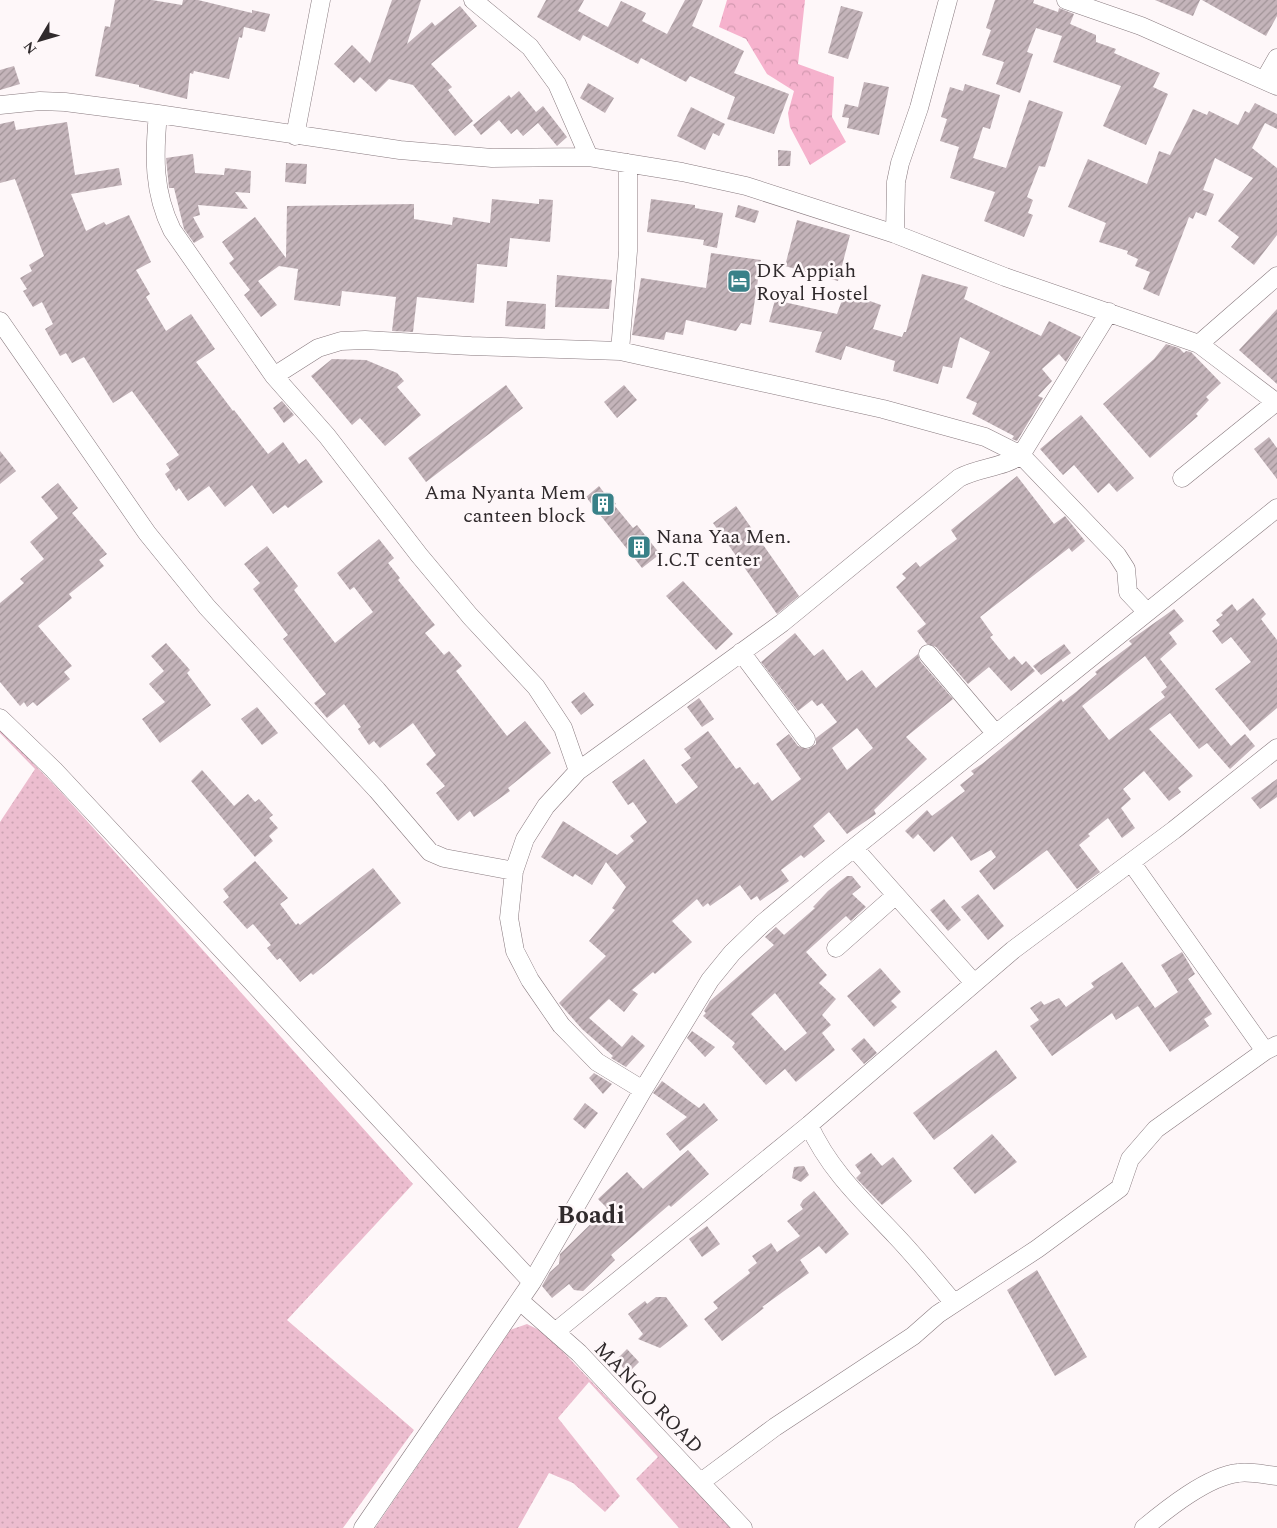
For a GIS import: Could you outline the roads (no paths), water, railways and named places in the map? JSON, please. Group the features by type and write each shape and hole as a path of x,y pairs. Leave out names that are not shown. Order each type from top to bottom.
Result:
{"street":[{"path":"295,136 321,0"},
{"path":"473,0 530,47 557,84 589,157"},
{"path":"895,234 896,182 900,163 919,108 948,0"},
{"path":"1066,0 1141,26 1271,83 1277,58"},
{"path":"0,105 40,101 65,102 400,150 492,158 589,157 682,172 746,186 895,234 1005,277 1199,344 1276,402 1182,478"},
{"path":"158,114 155,167 157,190 163,212 172,230 274,376 327,436 419,555 470,616 536,687 563,728 578,770"},
{"path":"620,351 628,251 628,163"},
{"path":"1199,344 1277,276"},
{"path":"643,1090 597,1062 561,1024 530,980 515,951 508,918 514,871 525,839 546,806 578,770 782,623 959,478 977,470 1009,462 1021,455 1109,312"},
{"path":"0,321 147,533 207,607 377,790 430,852 444,858 514,871"},
{"path":"274,376 318,348 349,341 620,351 927,420 985,437 1021,455 1117,555 1126,570 1128,592 1146,611"},
{"path":"363,1528 520,1301 693,1006 732,954 762,924 1146,611 1277,508"},
{"path":"742,652 806,739"},
{"path":"928,654 996,734"},
{"path":"0,718 60,777 532,1282"},
{"path":"555,1332 809,1125 1014,950 1132,862 1277,748"},
{"path":"855,849 974,983"},
{"path":"701,1482 775,1427 913,1336 954,1304 1037,1249 1120,1188 1130,1159 1156,1129 1271,1048 1132,862"},
{"path":"836,948 896,895"},
{"path":"809,1125 818,1145 840,1176 936,1281 954,1304"},
{"name":"MANGO ROAD","path":"520,1301 579,1353 743,1528"},
{"path":"1144,1528 1161,1514 1218,1479 1238,1473 1277,1476"}],"place":[{"name":"DK Appiah Royal Hostel","path":"739,281"},
{"name":"Ama Nyanta Mem canteen block","path":"603,504"},
{"name":"Nana Yaa Men. I.C.T center","path":"639,547"}],"district":[{"name":"Boadi","path":"591,1214"}]}
